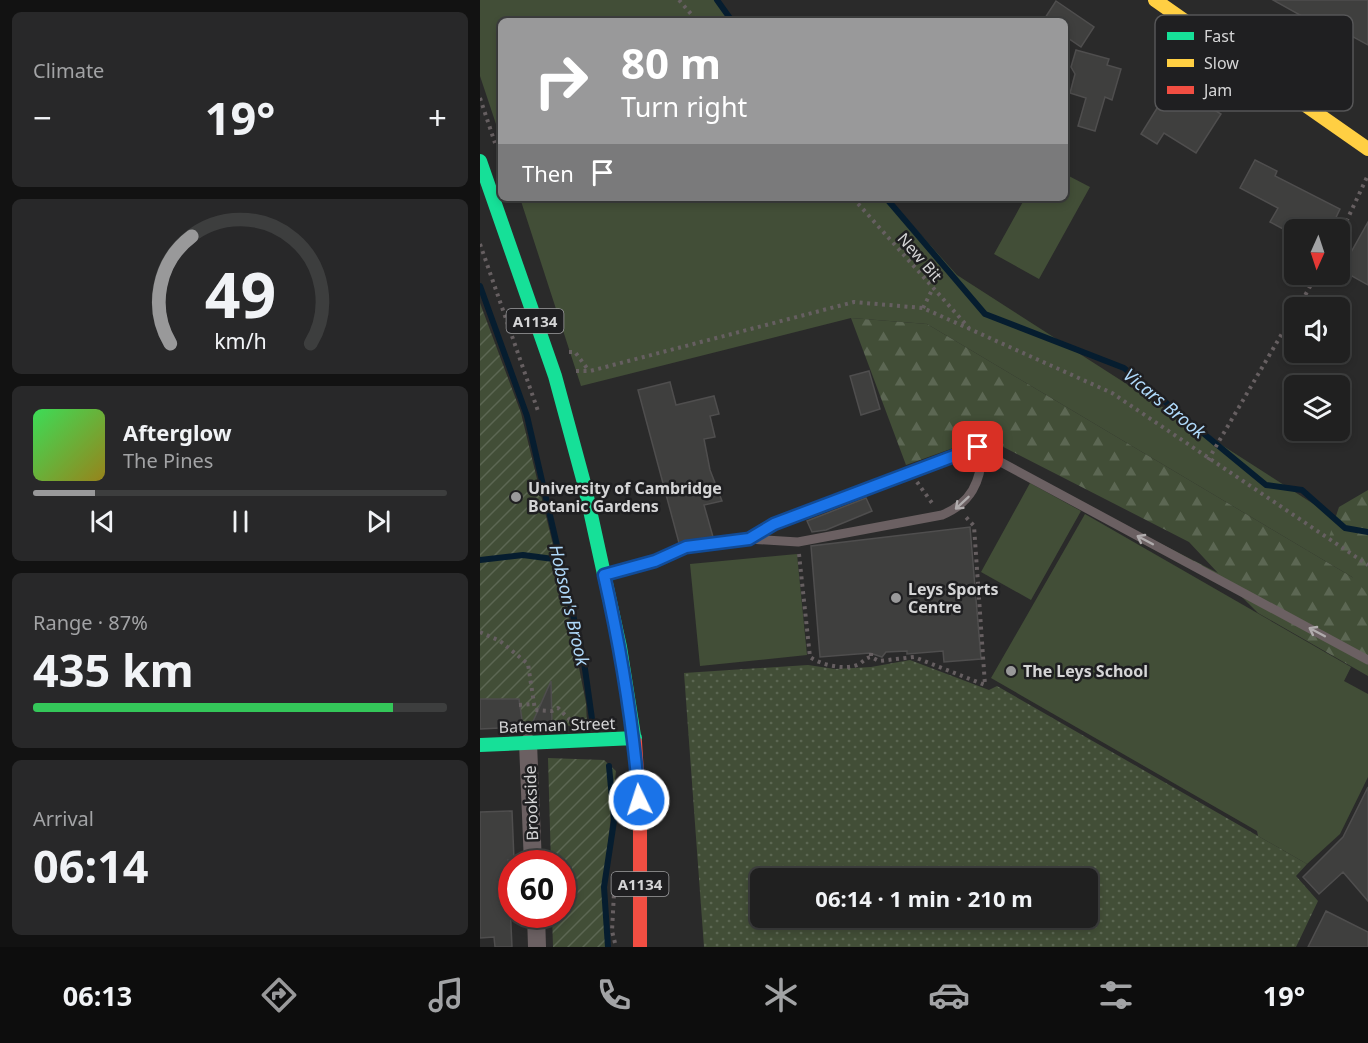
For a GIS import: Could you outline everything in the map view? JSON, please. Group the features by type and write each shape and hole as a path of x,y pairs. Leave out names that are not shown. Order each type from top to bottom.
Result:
{"main road":[{"path":"1155,0 1176,15"},
{"path":"1314,111 1368,149"},
{"name":"A1134","path":"480,161 555,376 584,483 620,647 635,738 640,820 640,947"},
{"name":"Bateman Street","path":"480,745 635,738"}],"street":[{"name":"Brookside","path":"528,743 532,850"},
{"path":"536,928 537,947"}],"lane":[{"path":"749,539 774,524 978,447 982,452 1368,660"},
{"path":"604,575 655,561 686,547 749,539 798,542 942,515 959,508 973,490 982,452"}],"path":[{"path":"679,0 694,18"},
{"path":"480,98 498,151"},
{"path":"1348,219 1368,175"},
{"name":"New Bit","path":"856,201 932,290 972,330"},
{"path":"480,244 538,413"},
{"path":"923,308 932,290"},
{"path":"590,371 854,302 923,308 1112,393 1208,460 1368,564"},
{"path":"1208,460 1284,330"},
{"path":"909,472 942,515"},
{"path":"798,542 810,657 817,662 839,666 857,665 871,655 879,661 914,657 986,685 974,526 959,508"},
{"path":"480,632 500,641 528,664 535,710 552,711 558,708 562,712"},
{"path":"519,705 534,704"}],"green space":[{"path":"480,0 717,0 727,10 730,18 498,18 498,130 480,76"},
{"path":"1068,176 1090,187 1039,279 994,254 1023,201 1068,201"},
{"path":"521,201 891,201 957,275 1368,539 1368,611 1352,577 927,324 851,318 581,386"},
{"name":"University of Cambridge Botanic Gardens","path":"480,303 521,413 562,582 586,703 587,725 480,729"},
{"path":"851,318 927,324 1352,577 1368,594 1368,676 1258,613 1225,580 982,452 1218,573 1189,542 984,437 906,465"},
{"path":"1030,483 1081,511 1031,600 981,572"},
{"path":"1368,490 1368,579 1325,549 1339,507"},
{"path":"1085,514 1351,667 1344,681 1368,694 1368,777 1340,834 1307,864 1258,836 1257,831 991,678"},
{"path":"797,554 807,655 700,666 690,564"},
{"path":"910,660 989,690 997,686 1307,864 1296,876 1318,901 1296,947 704,947 684,673 808,665 835,669 871,667"},
{"path":"548,758 604,760 616,771 602,896 610,947 553,947 552,928 576,928 576,850 551,850"}],"building":[{"path":"1273,0 1368,0 1368,45 1353,37 1353,15 1300,15"},
{"path":"1056,1 1094,27 1081,47 1068,38 1068,18 1045,18"},
{"path":"1076,50 1109,59 1107,65 1121,69 1112,100 1105,97 1095,131 1078,126 1086,98 1070,93 1075,74 1071,67"},
{"path":"1155,111 1216,111 1221,114 1196,153 1164,133 1157,144 1141,134"},
{"path":"1255,160 1277,171 1275,176 1340,209 1335,219 1284,219 1284,230 1270,222 1278,208 1240,188"},
{"path":"1368,222 1368,285 1350,275 1350,254"},
{"path":"869,371 880,409 861,415 850,376"},
{"path":"670,382 676,405 714,396 719,414 710,416 715,437 704,439 710,470 722,501 704,505 713,537 679,543 638,390"},
{"path":"866,498 872,511 826,530 812,532 807,521"},
{"name":"Leys Sports Centre","path":"970,527 981,659 944,662 943,651 907,654 907,651 886,652 882,657 870,653 820,657 811,546"},
{"path":"551,681 552,725 531,726"},
{"path":"480,699 519,699 523,727 480,729"},
{"path":"1368,787 1368,901 1343,872 1319,894 1303,877 1343,837"},
{"path":"512,811 514,850 498,850 498,928 511,928 512,947 495,947 494,937 480,938 480,812"},
{"path":"1326,911 1368,932 1368,947 1308,947"}],"waterway":[{"name":"Vicars Brook","path":"717,0 730,18"},
{"name":"Vicars Brook","path":"889,201 985,314 1124,368 1266,485 1302,490 1345,528 1368,532"},
{"name":"Hobson's Brook","path":"480,286 527,416 584,662 592,719"},
{"path":"480,560 523,555 561,560"},
{"name":"Hobson's Brook","path":"608,947 604,887 614,821 609,766"}],"traffic: fast":[{"path":"480,161 555,376 584,483 620,647 635,742"},
{"path":"480,745 635,738"}],"traffic: slow":[{"path":"1155,0 1176,15"},
{"path":"1314,111 1368,149"}],"traffic: jam":[{"path":"635,742 640,820 640,947"}],"place":[{"name":"University of Cambridge Botanic Gardens","path":"516,497"},
{"name":"Leys Sports Centre","path":"896,598"},
{"name":"The Leys School","path":"1011,671"}],"route":[{"path":"639,800 635,738 620,647 604,575 655,561 686,547 749,539 774,524 978,447"}]}
